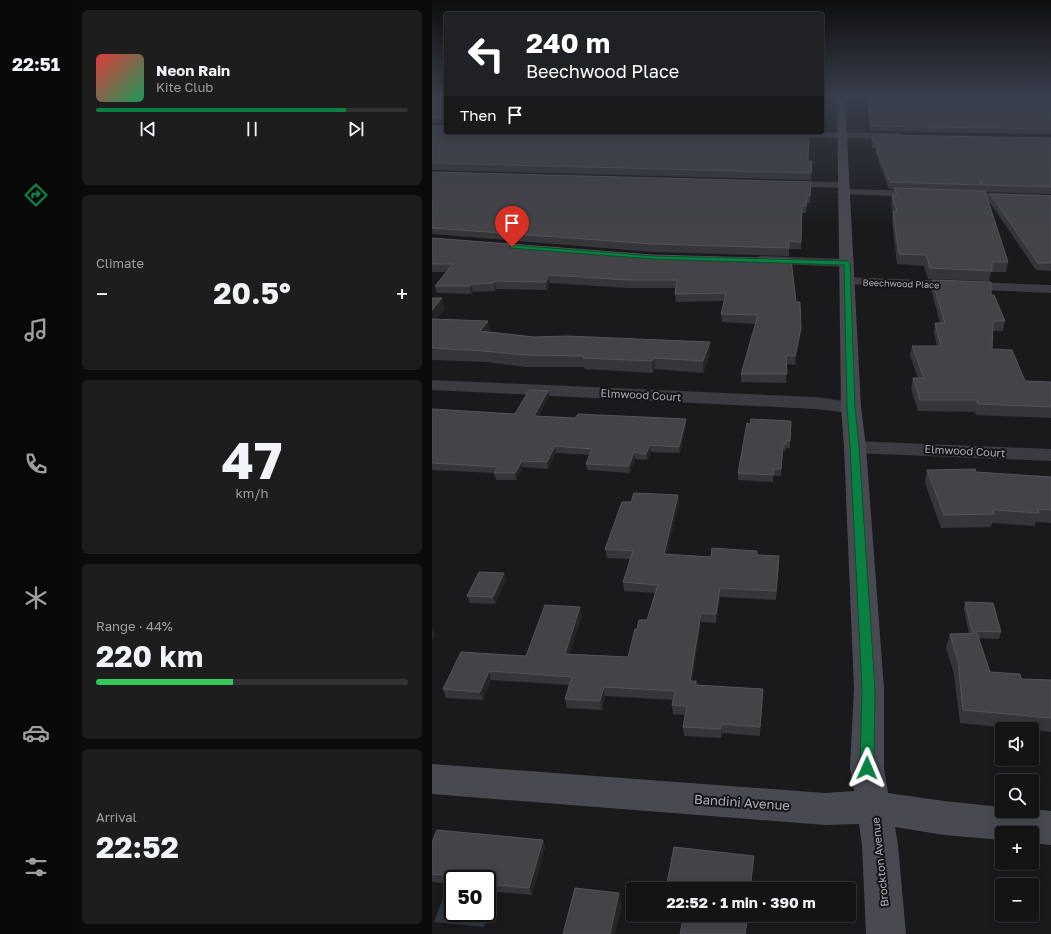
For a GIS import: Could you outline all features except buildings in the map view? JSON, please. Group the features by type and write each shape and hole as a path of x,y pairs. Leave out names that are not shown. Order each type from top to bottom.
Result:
{"main road":[{"name":"Brockton Avenue","path":"842,139 851,407 855,447 869,689 867,768 880,845 886,934"},
{"name":"Bandini Avenue","path":"432,779 825,809 874,807 944,818 1051,828"}],"street":[{"path":"772,183 935,195"},
{"path":"950,195 1051,198"},
{"name":"Beechwood Place","path":"746,260 847,272 1051,289"},
{"name":"Elmwood Court","path":"432,385 816,403 851,407"},
{"name":"Elmwood Court","path":"855,447 1051,455"}],"shaded area":[{"path":"444,896 444,922 486,922 484,927 434,922"}],"route":[{"path":"512,247 653,257 847,263 851,407 855,447 869,689 867,768"}]}
